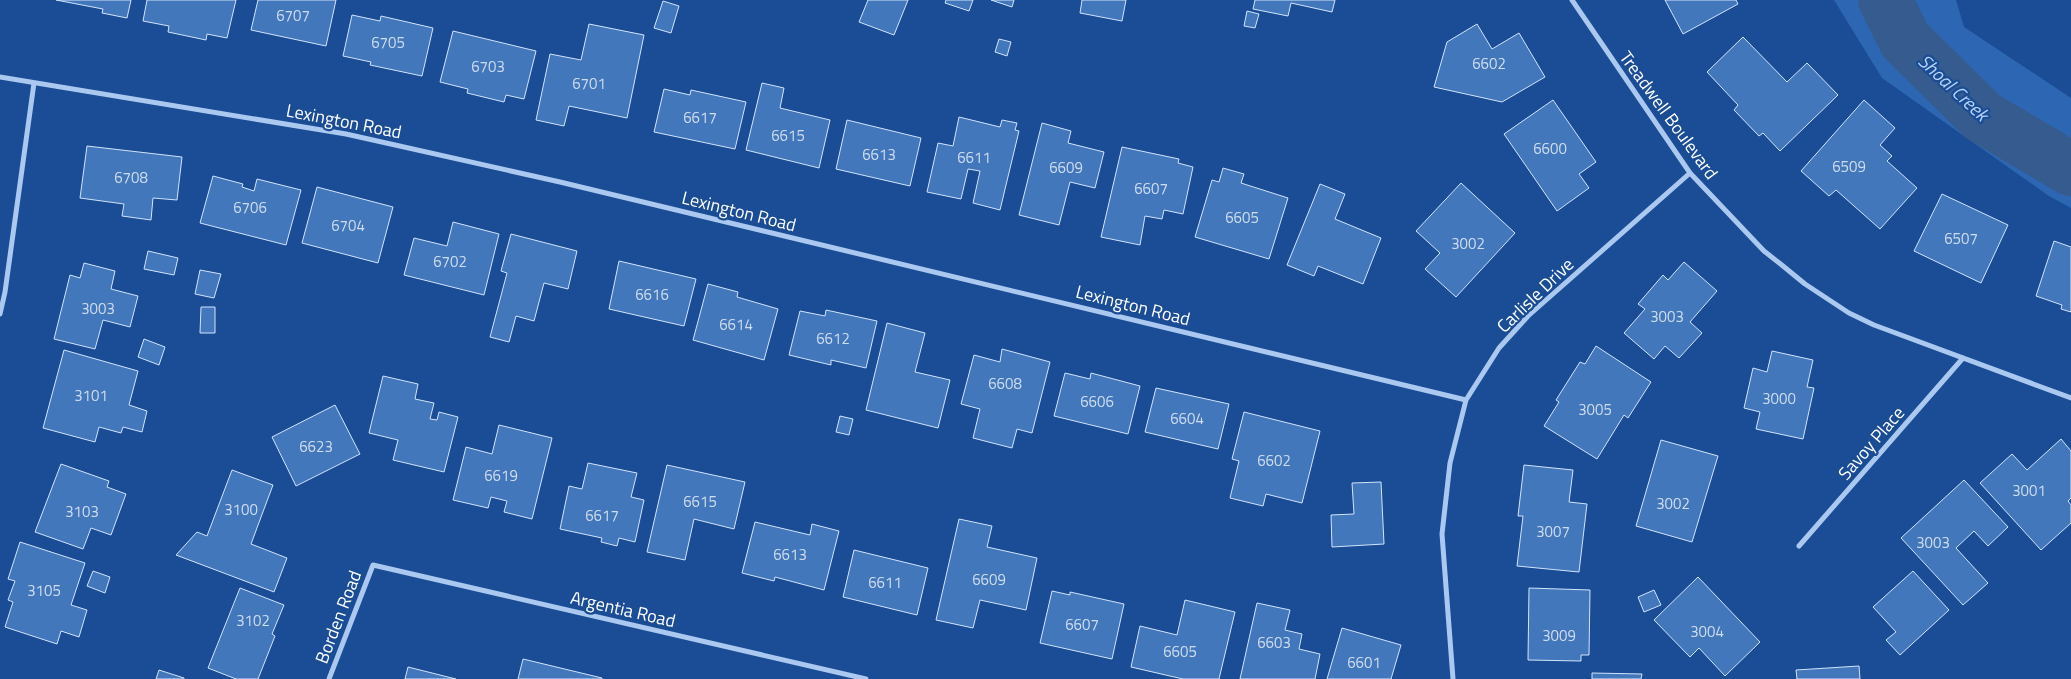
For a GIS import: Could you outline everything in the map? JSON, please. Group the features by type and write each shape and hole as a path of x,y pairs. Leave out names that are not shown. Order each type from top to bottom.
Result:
{"street":[{"name":"Treadwell Boulevard","path":"1572,0 1690,173 1764,251 1825,297 1849,313 1874,325 2071,398"},
{"name":"Lexington Road","path":"0,78 356,136 560,182 1466,400"},
{"path":"0,314 5,292 34,83"},
{"name":"Carlisle Drive","path":"1453,679 1442,534 1450,463 1466,400 1499,348 1528,316 1690,173"},
{"name":"Savoy Place","path":"1798,546 1963,358"},
{"name":"Borden Road","path":"329,679 373,566"},
{"name":"Argentia Road","path":"373,566 866,679"}],"shaded area":[{"path":"1834,0 1956,0 1964,27 2071,98 2071,208 2049,196 1882,78"}],"building":[{"path":"56,0 131,0 127,18 102,13 103,9"},
{"path":"147,0 236,0 227,38 207,34 206,40 168,32 169,26 143,21"},
{"path":"258,0 336,0 326,46 251,30"},
{"path":"868,0 908,0 894,35 859,22"},
{"path":"946,0 973,0 969,11 945,3"},
{"path":"991,0 1014,0 1012,7"},
{"path":"1082,0 1126,0 1122,21 1080,13"},
{"path":"1255,0 1335,0 1332,12 1291,3 1288,16 1253,9"},
{"path":"1665,0 1736,0 1738,4 1683,34"},
{"path":"663,1 679,6 671,33 654,28"},
{"path":"1247,11 1259,14 1255,28 1244,26"},
{"path":"352,15 380,21 381,16 433,28 422,76 370,65 371,62 343,56"},
{"path":"589,24 644,35 627,118 569,106 564,126 536,120 550,54 581,60"},
{"path":"1477,24 1492,49 1519,33 1545,77 1502,102 1434,87 1447,42"},
{"path":"453,31 536,51 524,99 506,95 504,102 467,93 468,89 440,82"},
{"path":"1743,37 1787,82 1807,63 1838,95 1780,151 1763,133 1759,136 1734,110 1738,105 1707,72"},
{"path":"999,39 1011,42 1007,56 995,52"},
{"path":"762,83 784,88 780,108 830,120 819,168 746,150"},
{"path":"664,89 690,95 691,90 746,102 735,149 654,132"},
{"path":"1553,100 1596,162 1579,174 1589,188 1557,211 1504,134"},
{"path":"1864,100 1895,128 1880,145 1892,156 1887,161 1917,188 1880,229 1836,190 1829,196 1801,171"},
{"path":"959,117 1000,127 1002,120 1017,123 1015,130 1019,131 1000,210 973,203 980,171 968,169 961,199 927,192 938,143 953,146"},
{"path":"847,120 921,138 910,186 836,169"},
{"path":"1042,123 1071,131 1068,143 1104,152 1095,188 1070,182 1059,225 1019,215"},
{"path":"87,146 182,157 177,200 153,198 151,220 122,216 124,204 80,198"},
{"path":"1122,147 1179,159 1178,163 1193,167 1183,214 1164,210 1162,219 1145,216 1140,245 1101,237"},
{"path":"1223,168 1244,174 1241,183 1288,198 1269,259 1195,237 1212,180 1219,182"},
{"path":"213,176 243,184 242,187 254,191 257,179 301,190 286,245 200,223"},
{"path":"1461,183 1515,233 1456,297 1425,269 1440,253 1416,231"},
{"path":"1320,184 1345,194 1335,219 1381,238 1363,284 1318,266 1314,276 1287,265"},
{"path":"317,187 393,207 378,263 302,243"},
{"path":"1942,194 2008,225 1981,283 1914,251"},
{"path":"453,222 499,234 484,295 404,275 414,238 447,246"},
{"path":"511,234 577,251 568,289 544,283 534,321 516,316 509,342 490,337 507,273 501,271"},
{"path":"2054,241 2071,247 2071,312 2061,309 2062,305 2036,296"},
{"path":"148,251 178,258 174,275 144,269"},
{"path":"619,261 696,279 684,326 609,309"},
{"path":"1684,262 1717,291 1690,322 1702,333 1679,358 1665,346 1654,359 1624,333 1645,309 1638,304 1663,275 1668,280"},
{"path":"84,263 115,271 111,289 138,296 130,327 103,320 95,349 54,339 70,275 80,278"},
{"path":"200,270 221,274 214,298 195,294"},
{"path":"708,284 738,292 737,297 778,309 764,360 693,340"},
{"path":"201,307 215,307 215,333 200,333"},
{"path":"826,310 877,321 866,368 831,360 831,365 789,355 800,311 825,316"},
{"path":"887,323 925,333 915,372 950,380 938,428 866,410"},
{"path":"144,339 165,347 159,365 138,357"},
{"path":"1596,346 1651,382 1628,418 1624,415 1597,459 1544,426 1559,402 1556,400 1580,362 1585,364"},
{"path":"1002,349 1050,362 1032,433 1017,429 1012,448 973,438 980,409 961,404 974,355 1000,362"},
{"path":"64,350 138,371 129,405 147,411 142,432 123,427 121,433 99,427 95,442 43,428"},
{"path":"1772,351 1813,360 1807,387 1814,388 1803,439 1756,429 1760,412 1744,408 1753,368 1767,372"},
{"path":"1065,373 1090,379 1091,373 1140,386 1128,434 1054,416"},
{"path":"383,376 418,384 415,399 434,403 430,419 437,420 439,412 458,417 444,472 393,460 398,440 369,433"},
{"path":"1156,388 1229,404 1218,449 1145,432"},
{"path":"335,405 360,454 296,486 272,437"},
{"path":"1244,412 1320,431 1302,503 1266,494 1263,506 1230,498 1239,461 1232,459"},
{"path":"840,416 853,419 849,435 836,432"},
{"path":"499,425 552,438 532,519 504,512 507,501 491,497 488,508 453,500 466,447 492,454"},
{"path":"2061,439 2071,451 2071,498 2068,501 2071,505 2071,523 2041,550 1980,483 2012,454 2027,470"},
{"path":"1661,440 1718,456 1692,542 1636,526"},
{"path":"588,463 637,473 631,497 644,500 635,542 619,538 617,546 601,542 602,538 560,529 569,486 582,489"},
{"path":"61,464 109,481 107,487 126,494 111,535 91,528 83,549 35,532"},
{"path":"667,465 745,482 734,529 694,519 685,560 647,552"},
{"path":"1524,465 1573,470 1569,502 1587,504 1579,572 1517,566 1523,516 1518,516"},
{"path":"232,470 273,485 251,544 287,558 274,592 176,555 197,532 207,536"},
{"path":"1964,480 2008,527 1988,546 1974,531 1956,548 1988,583 1963,605 1901,538"},
{"path":"1381,482 1384,544 1332,547 1331,515 1354,514 1352,483"},
{"path":"959,519 992,526 987,547 1037,558 1026,610 980,600 973,628 936,620"},
{"path":"755,522 810,535 812,524 839,531 824,590 775,577 774,581 742,573"},
{"path":"20,542 85,563 71,605 87,610 79,637 61,631 57,644 5,627 13,602 8,600 15,581 8,579"},
{"path":"854,550 928,568 917,615 843,597"},
{"path":"93,571 110,577 105,593 87,586"},
{"path":"1913,571 1949,610 1900,655 1886,640 1896,632 1873,607"},
{"path":"1698,577 1760,642 1725,676 1699,648 1690,657 1654,620"},
{"path":"240,588 284,605 272,634 275,636 258,679 236,679 208,668"},
{"path":"1529,588 1590,590 1589,655 1581,655 1581,661 1528,660"},
{"path":"1654,590 1661,605 1644,612 1638,597"},
{"path":"1052,591 1070,595 1070,592 1124,604 1112,659 1040,643"},
{"path":"1185,600 1235,612 1219,679 1183,679 1131,667 1140,626 1177,635"},
{"path":"1257,603 1290,610 1285,630 1302,634 1299,649 1320,654 1315,679 1240,679"},
{"path":"1342,628 1401,645 1391,679 1327,679"},
{"path":"523,659 602,678 602,679 518,679"},
{"path":"1859,666 1860,679 1797,679 1796,670"},
{"path":"408,667 456,679 405,679"},
{"path":"159,670 184,678 184,679 156,679"},
{"path":"1592,673 1642,674 1641,679 1592,679"}],"waterway":[{"name":"Shoal Creek","path":"1885,0 1905,40 1983,117 2071,169"}]}
